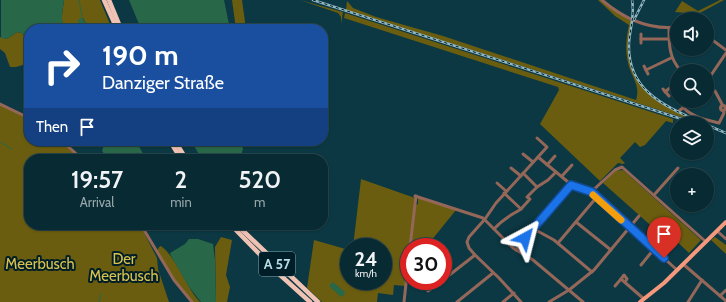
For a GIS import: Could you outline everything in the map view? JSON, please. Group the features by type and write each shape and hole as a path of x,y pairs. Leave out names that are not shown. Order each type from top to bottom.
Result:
{"highway":[{"path":"104,0 115,24"},
{"path":"109,0 119,24"},
{"name":"A 57","path":"236,230 253,249 310,302"},
{"name":"A 57","path":"242,230 318,302"}],"main road":[{"path":"642,300 677,270 726,222"}],"street":[{"path":"602,0 620,14 633,20 669,28 671,58 676,64"},
{"path":"641,34 641,43"},
{"path":"641,39 669,39"},
{"path":"714,42 726,52 714,70"},
{"path":"646,70 671,58"},
{"path":"644,66 648,74"},
{"path":"669,96 664,91 670,87"},
{"path":"684,108 686,111 719,124 724,113 720,108 723,106 715,92"},
{"path":"0,104 24,116"},
{"path":"678,111 682,108"},
{"path":"521,302 514,293 475,255 468,246 468,239 485,220 505,192 547,146 537,138"},
{"path":"68,146 76,154"},
{"path":"523,154 533,162"},
{"path":"547,165 555,156"},
{"path":"538,157 571,185 592,192 596,198 677,270"},
{"path":"562,176 572,166"},
{"path":"592,192 620,167 654,195 705,241"},
{"path":"511,168 537,187"},
{"path":"494,228 505,217 513,216 521,209 530,199 527,197 556,172"},
{"path":"654,195 670,177"},
{"path":"497,183 521,209"},
{"path":"516,250 532,228 571,185"},
{"path":"411,238 415,196 485,220 516,250 533,260 584,302"},
{"path":"558,243 596,198"},
{"path":"550,302 570,290 592,272 639,216"},
{"path":"576,222 611,250"},
{"path":"532,228 558,243 592,272"},
{"path":"143,230 174,280 192,302"},
{"path":"717,231 726,240"},
{"path":"641,265 654,249"},
{"path":"452,272 475,255"},
{"path":"683,264 726,301"},
{"path":"457,302 493,273"},
{"path":"615,286 624,276 628,278 625,282 642,300"},
{"path":"688,302 702,280"},
{"path":"404,302 406,290"},
{"path":"720,296 726,290"},
{"path":"503,302 514,293"}],"green space":[{"path":"64,0 100,0 110,24 86,24 83,18 79,24 63,24"},
{"path":"232,0 242,0 245,24 235,24"},
{"path":"300,0 343,12 341,24 341,17 338,13"},
{"path":"598,0 602,0 632,20 629,42 630,59 634,74 642,86 652,97 684,116 678,116 346,10 347,1 353,8 376,17 443,36 636,100 636,85 629,68 626,53 629,25 615,16"},
{"path":"720,0 724,0 702,12 675,12 682,1 698,11"},
{"path":"345,13 670,118 670,122 666,121 645,145 640,147 635,142 620,158 625,163 618,163 600,181 540,124 559,90 558,87 344,18"},
{"path":"17,32 22,33 24,35 24,65 10,67 5,53 0,49 0,37 7,39"},
{"name":"Meerbusch","path":"0,105 24,117 24,146 67,146 76,154 24,154 24,230 143,230 157,258 158,269 169,302 0,302"},
{"path":"623,170 701,240 689,253 670,235 666,239 603,183 615,171"},
{"path":"361,179 415,198 410,238 400,238 400,286 394,285 393,295 378,293 377,302 322,302 307,288 314,240 340,247 340,290 392,290 392,238 354,238"},
{"path":"418,198 456,210 433,238 412,238 416,205 418,204"},
{"path":"221,237 232,240 226,275 230,287 227,302 216,302 215,247"},
{"path":"715,237 726,245 726,254 711,240"},
{"path":"161,246 172,258 200,302 193,302 174,279 157,251"}],"shaded area":[{"path":"1,0 64,0 63,24 24,24 24,35 17,32 7,39 1,38"},
{"path":"129,0 224,0 229,24 139,24"},
{"path":"82,17 86,24 79,24 78,20"},
{"path":"104,146 139,146 143,154 104,154 102,151"},
{"path":"194,146 242,146 243,149 242,154 199,154"},
{"path":"189,239 198,239 213,244 216,302 201,302 189,287 171,256 170,253 185,244"},
{"path":"333,282 340,288 340,290 345,292 344,295 341,297 329,286"}],"waterway":[{"path":"79,0 82,17"},
{"path":"0,142 12,149"},
{"path":"99,302 101,294"}],"railway":[{"path":"313,0 672,116"},
{"path":"632,0 633,16 629,43 630,60 634,73 641,85 651,95 662,103 687,116"},
{"path":"634,20 644,0"},
{"path":"714,128 726,133"}],"slow traffic":[{"path":"593,195 621,220"}],"route":[{"path":"525,238 532,228 571,185 576,188 592,192 596,198 664,258"}],"park label":[{"name":"Der Meerbusch","path":"124,268"}]}
